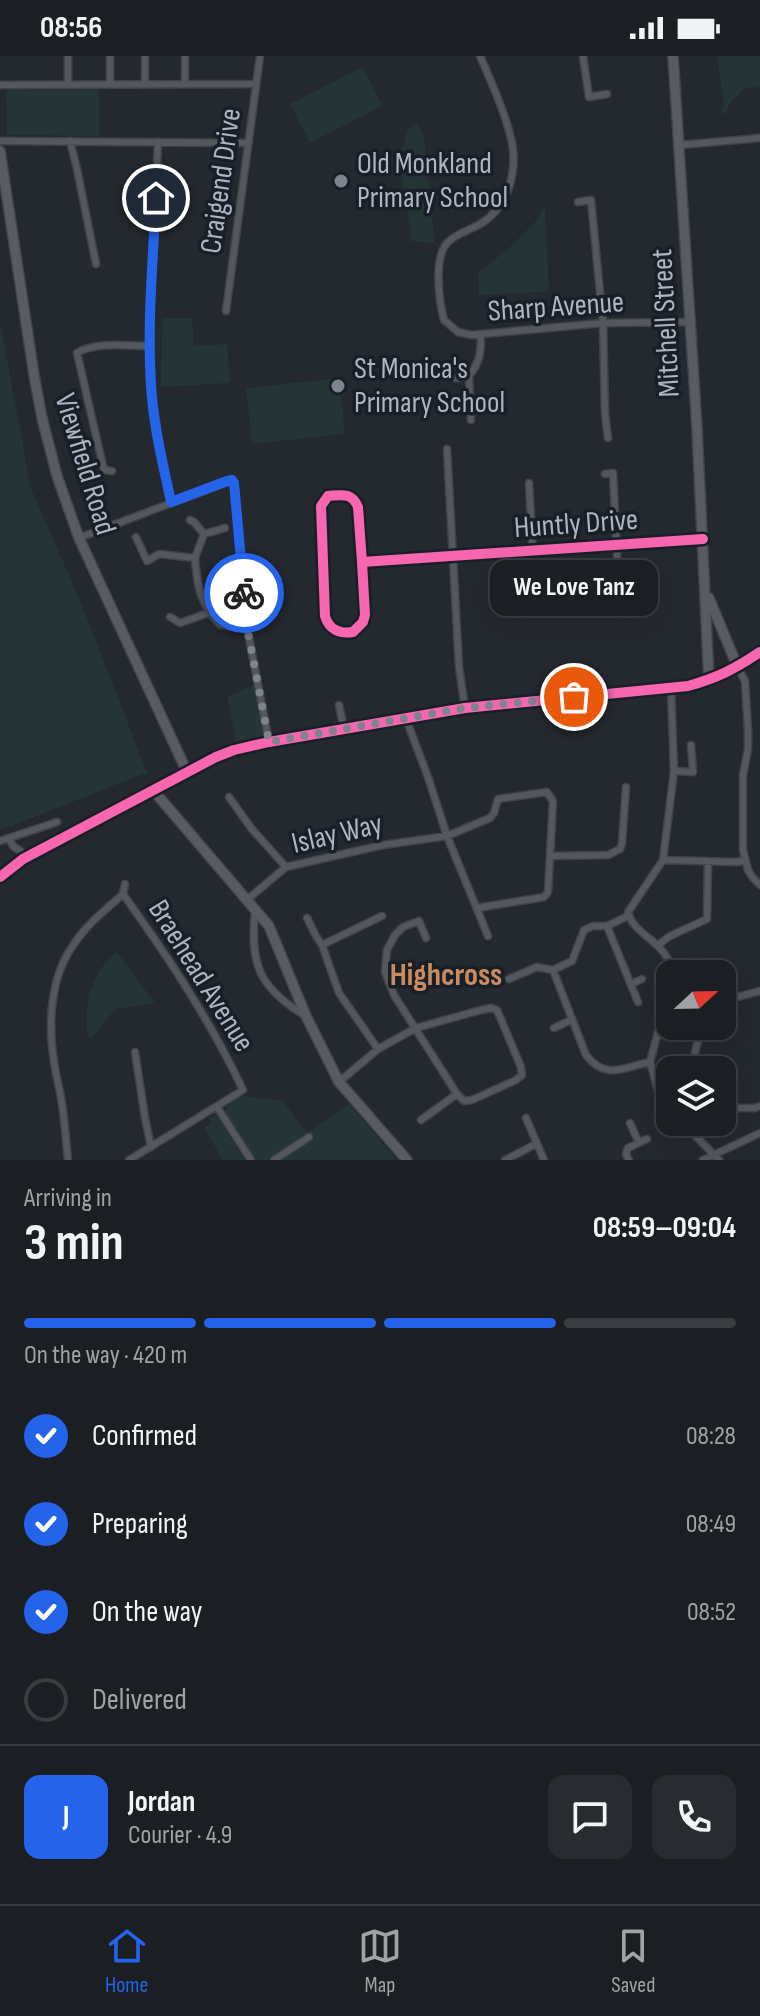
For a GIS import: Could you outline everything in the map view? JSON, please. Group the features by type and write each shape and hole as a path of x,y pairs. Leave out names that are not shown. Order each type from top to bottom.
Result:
{"street":[{"path":"68,56 68,83"},
{"path":"110,56 110,83"},
{"path":"145,56 145,83"},
{"path":"185,56 185,83"},
{"name":"Craigend Drive","path":"226,311 260,56"},
{"name":"Sharp Avenue","path":"480,56 513,146 511,180 504,198 490,217 445,245 440,256 439,283 444,320 458,332 471,335 603,323 690,322"},
{"path":"583,56 589,97 607,94"},
{"name":"Mitchell Street","path":"673,56 706,587 709,681"},
{"path":"0,85 256,84"},
{"path":"680,145 760,138"},
{"path":"0,141 249,143"},
{"path":"70,141 96,264"},
{"path":"158,142 151,389 171,502"},
{"name":"Viewfield Road","path":"0,151 42,418 57,476 79,538 187,772"},
{"path":"578,202 591,200 603,323 608,438"},
{"path":"471,420 469,376 481,356 481,335"},
{"path":"112,471 105,470 103,466 77,353 98,346 150,346"},
{"path":"456,378 469,376"},
{"path":"447,449 459,667 465,708"},
{"path":"605,474 613,473 619,596"},
{"path":"79,538 232,480 247,627 269,742"},
{"path":"529,483 536,608"},
{"path":"348,494 355,499 362,562 363,622 353,632 338,632 331,628 325,616 321,506 328,496 348,494"},
{"path":"190,520 204,534"},
{"path":"204,534 225,528"},
{"path":"204,534 195,558 197,582 208,613 220,625 247,627"},
{"path":"136,537 147,561 159,554 195,558"},
{"name":"Huntly Drive","path":"362,562 703,539"},
{"name":"Mitchell Street","path":"706,587 738,668"},
{"path":"170,617 180,623 208,613"},
{"path":"0,877 23,859 234,750 465,708 688,686 709,681 738,668 760,652"},
{"path":"738,668 745,681 748,730 743,775 743,850 753,878 760,885"},
{"path":"628,916 663,860 674,771 671,688"},
{"path":"339,705 344,729"},
{"path":"406,719 447,836 488,936"},
{"path":"674,771 693,772 691,745"},
{"path":"477,908 544,897 548,892 550,856 608,855 620,849 626,787"},
{"path":"153,790 269,926 306,1016 339,1082 407,1160"},
{"name":"Islay Way","path":"251,903 286,867 395,843 447,836 490,818 498,799 547,792 553,801 550,856"},
{"path":"229,797 251,828 286,867"},
{"path":"0,841 57,822"},
{"path":"9,839 23,853 23,859"},
{"path":"663,860 745,860"},
{"path":"658,945 707,919 708,861"},
{"name":"Braehead Avenue","path":"125,884 123,894 221,1043 243,1090 217,1107"},
{"path":"68,1160 63,1105 52,1044 51,1022 56,983 63,962 84,931 123,894"},
{"path":"251,903 259,972 290,1006 306,1016"},
{"path":"322,945 382,916"},
{"path":"509,979 537,967 553,970 572,961 584,930 607,926 628,916"},
{"path":"628,916 658,945 669,960"},
{"path":"307,918 322,945 339,993 378,1049"},
{"path":"339,1082 378,1049 416,1028 491,1008 497,1010 522,1075 472,1100 464,1101 457,1094 416,1028 394,995 384,966 387,950 400,929 419,921 426,938"},
{"path":"607,926 638,1002"},
{"path":"553,970 571,1020 593,1064 608,1071 650,1062"},
{"path":"631,984 642,979"},
{"path":"736,997 760,991"},
{"path":"554,1028 571,1020"},
{"path":"656,1040 650,1062 656,1083"},
{"path":"135,1052 151,1147"},
{"path":"421,1120 457,1094"},
{"path":"736,1108 760,1106"},
{"path":"129,1160 217,1107 251,1160"},
{"path":"526,1118 544,1160"},
{"path":"630,1123 639,1143"},
{"path":"703,1160 717,1157 760,1133"},
{"path":"696,1136 717,1157"},
{"path":"274,1160 309,1137"},
{"path":"629,1160 626,1150 647,1139"},
{"path":"505,1160 536,1144"}],"shaded area":[{"path":"717,56 760,56 760,87 744,89 730,103 726,114 721,112 724,104"},
{"path":"363,67 382,106 310,143 290,104"},
{"path":"99,89 99,136 7,135 6,90"},
{"path":"416,122 424,135 435,244 412,241 399,163 407,130"},
{"path":"545,205 549,292 479,295 478,272 507,250 536,221"},
{"path":"162,318 192,318 194,346 227,344 230,383 161,387"},
{"path":"0,321 31,489 80,600 148,775 143,774 0,829"},
{"path":"339,378 345,434 252,444 246,388"},
{"path":"256,684 266,740 237,746 227,697"},
{"path":"117,952 155,1003 115,1009 89,1038 87,1013 92,987 101,969"},
{"path":"243,1096 283,1101 307,1133 349,1104 397,1160 255,1160 226,1114 226,1106"},
{"path":"216,1115 245,1160 223,1160 204,1128 211,1124 209,1119"}],"cycle path":[{"path":"362,562 356,502 346,496 328,496 321,506 325,616 332,628 344,632 353,632 363,622 365,615 362,562 703,539"},
{"path":"0,877 23,859 234,750 465,708 688,686 726,672 760,652"}],"way so far":[{"path":"244,593 247,627 269,742 465,708 574,697"}],"place":[{"name":"Old Monkland Primary School","path":"341,181"},
{"name":"St Monica's Primary School","path":"338,386"},
{"name":"We Love Tanz","path":"574,697"}],"district":[{"name":"Highcross","path":"446,975"}],"route":[{"path":"156,198 150,311 151,389 171,502 232,480 244,593"}]}
